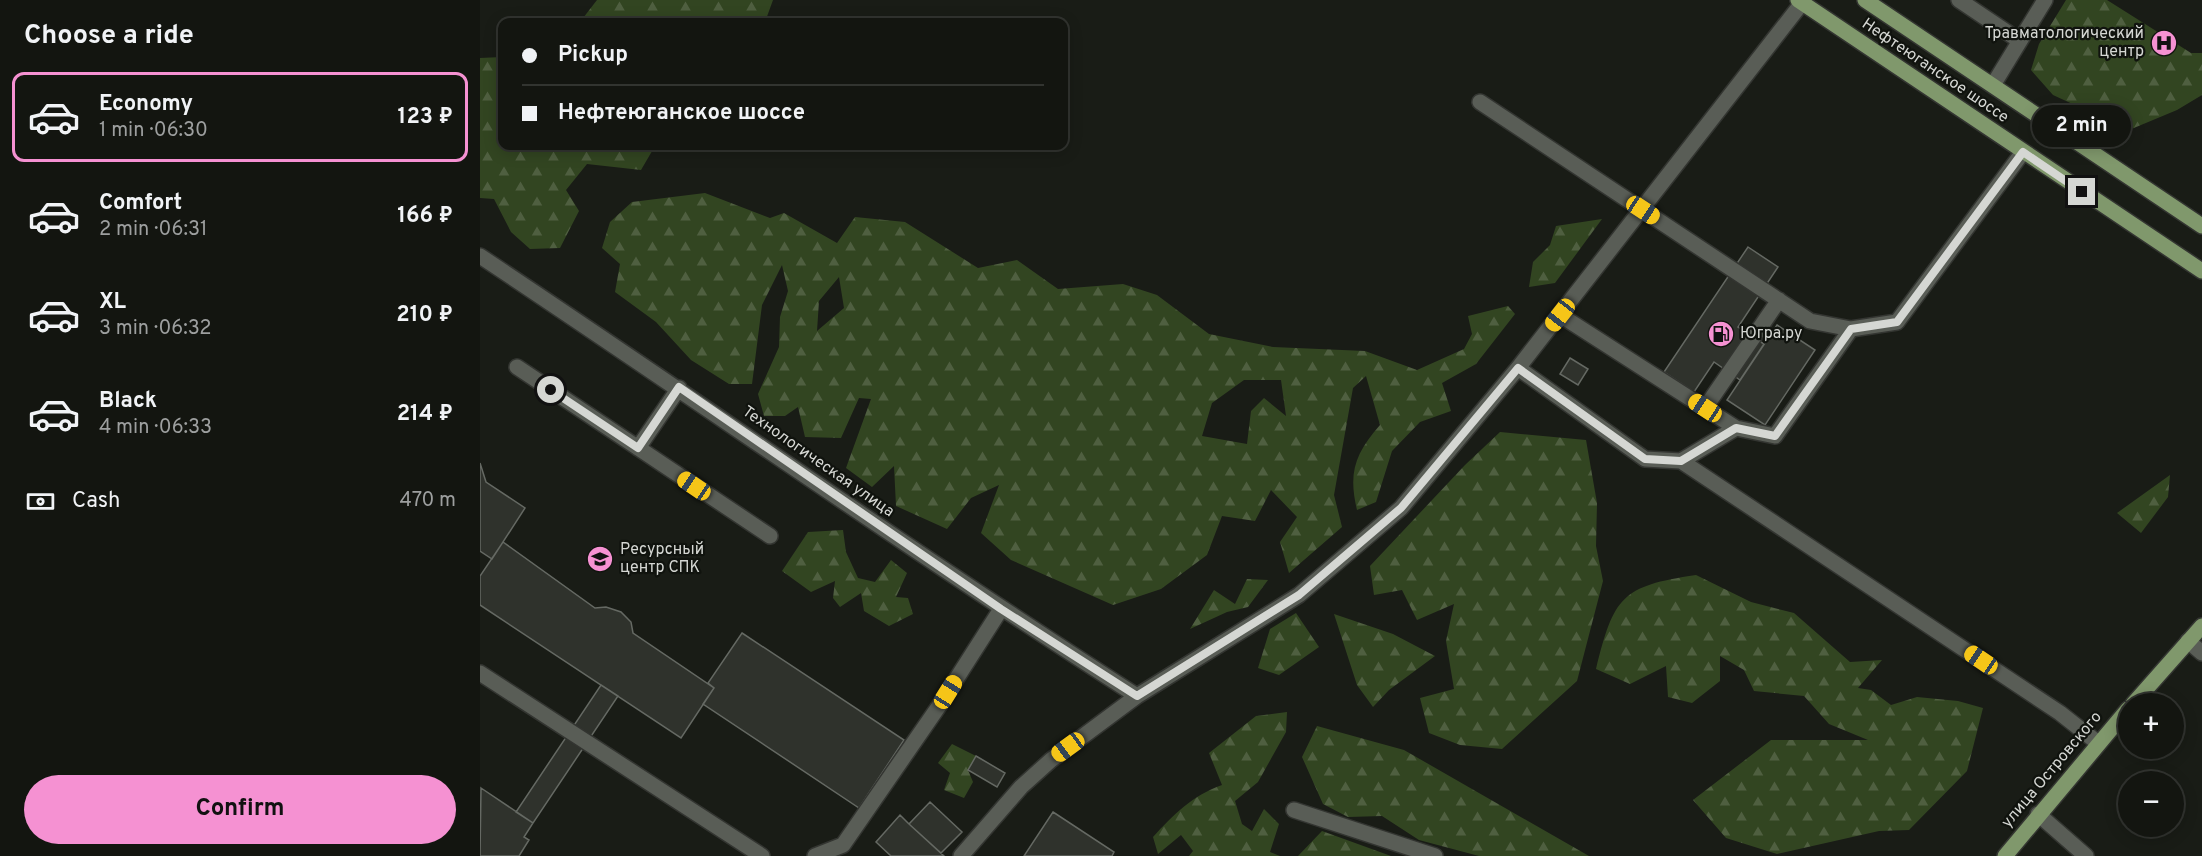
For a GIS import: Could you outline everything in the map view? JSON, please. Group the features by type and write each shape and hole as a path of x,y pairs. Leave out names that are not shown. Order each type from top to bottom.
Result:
{"main road":[{"name":"Нефтеюганское шоссе","path":"1864,0 2202,226"},
{"name":"Нефтеюганское шоссе","path":"1800,1 2202,271"},
{"path":"2143,693 2202,626"},
{"name":"улица Островского","path":"2005,856 2118,720"}],"street":[{"path":"1959,0 2020,41"},
{"path":"1993,85 2045,0"},
{"path":"961,856 1021,787 1051,760 1137,696 1299,595 1401,508 1518,368 1643,210 1800,1"},
{"path":"1480,102 1810,321 1851,329 1897,322 2023,152"},
{"name":"Технологическая улица","path":"480,256 679,387 1001,609 1137,696"},
{"path":"1705,408 1779,300"},
{"path":"1560,315 1736,428 1775,436 1851,329"},
{"path":"517,367 770,536"},
{"path":"1518,368 1645,459 1681,461 2061,713 2098,743"},
{"path":"638,448 679,387"},
{"path":"1681,461 1736,428"},
{"path":"815,856 843,845 939,706 1001,609"},
{"path":"2188,641 2202,653"},
{"path":"480,673 762,856"},
{"path":"1294,810 1435,856"},
{"path":"2038,814 2085,856"}],"green space":[{"path":"597,0 773,0 766,18 583,18"},
{"path":"2066,0 2107,0 2191,53 2202,53 2202,95 2177,110 2129,130 2053,95 2031,70 2039,44"},
{"path":"498,57 498,150 653,150 641,170 587,164 566,190 579,211 560,248 530,249 511,232 494,199 480,198 480,58"},
{"path":"705,193 770,218 784,213 837,243 855,217 905,222 978,268 1017,260 1058,289 1123,284 1157,295 1209,334 1273,347 1365,351 1417,370 1464,349 1472,334 1468,316 1508,306 1515,314 1476,364 1442,383 1451,411 1420,422 1392,451 1376,502 1357,510 1353,485 1356,464 1371,435 1380,425 1366,376 1353,388 1334,495 1342,527 1289,573 1280,542 1297,517 1271,490 1255,521 1222,516 1207,555 1161,589 1113,605 1011,560 981,533 999,485 971,498 947,529 896,506 894,466 872,487 846,468 871,399 859,398 841,438 805,437 798,407 785,416 764,416 758,394 779,347 780,317 788,291 782,265 762,305 752,384 729,384 691,360 656,322 615,292 620,264 602,248 610,222 632,202","holes":["839,277 844,308 817,331 819,301","1244,380 1281,380 1286,416 1264,398 1251,411 1247,444 1202,436 1212,403"]},
{"path":"1602,219 1555,283 1529,287 1533,262 1550,245 1556,226"},
{"path":"1500,432 1586,440 1597,503 1596,546 1603,581 1577,681 1502,749 1460,745 1429,733 1420,698 1454,689 1446,641 1454,604 1417,620 1402,590 1374,595 1370,566 1465,465"},
{"path":"2170,475 2168,497 2141,533 2117,513"},
{"path":"843,530 846,552 858,578 875,582 891,560 907,573 896,597 908,598 913,614 889,626 864,611 861,593 840,607 833,598 835,581 811,592 782,571 808,532"},
{"path":"1696,575 1751,602 1794,613 1850,662 1882,660 1858,688 1871,690 1891,705 1917,697 1958,701 1983,708 1967,771 1909,830 1879,831 1777,854 1726,838 1693,800 1771,740 1868,740 1829,724 1804,696 1754,691 1744,670 1720,656 1720,681 1692,703 1668,697 1666,666 1630,684 1596,669 1609,625 1625,599 1651,584"},
{"path":"1247,579 1268,580 1248,607 1227,612 1190,629 1214,590 1235,604"},
{"path":"1296,613 1319,647 1279,675 1258,668 1270,629"},
{"path":"1334,614 1393,634 1435,656 1389,690 1373,707 1357,685"},
{"path":"1287,712 1286,732 1258,782 1235,801 1242,824 1252,831 1264,809 1279,824 1270,852 1280,856 1189,856 1193,851 1181,835 1158,854 1153,837 1193,800 1222,785 1209,753 1256,716"},
{"path":"1317,726 1404,750 1589,856 1479,856 1419,840 1382,816 1348,817 1323,804 1302,757"},
{"path":"952,744 976,756 968,770 973,782 964,798 944,790 950,773 938,763"},
{"path":"1322,831 1391,856 1298,856"}],"building":[{"path":"1748,247 1778,267 1738,327 1764,344 1740,380 1714,362 1694,392 1664,372"},
{"path":"1777,325 1815,350 1765,425 1727,400"},
{"path":"1570,358 1588,369 1578,385 1560,374"},
{"path":"480,463 486,482 525,508 492,559 480,551"},
{"path":"503,542 595,608 606,607 621,612 631,622 633,633 714,688 681,738 480,605 480,576"},
{"path":"742,633 904,740 859,808 703,704 714,688 708,683"},
{"path":"601,685 618,696 533,823 516,812"},
{"path":"976,756 1005,773 997,787 968,770"},
{"path":"481,788 533,823 524,837 529,840 519,856 480,856"},
{"path":"930,802 962,832 941,853 909,824"},
{"path":"1053,812 1114,852 1112,856 1024,856"},
{"path":"900,815 944,856 891,856 876,842"}],"place":[{"name":"Травматологический центр","path":"2164,43"},
{"name":"Югра.ру","path":"1721,334"},
{"name":"Ресурсный центр СПК","path":"600,559"}],"route":[{"path":"551,390 638,448 679,387 1001,609 1137,696 1299,595 1401,508 1518,368 1645,459 1681,461 1736,428 1775,436 1851,329 1897,322 2023,152 2082,192"}]}
